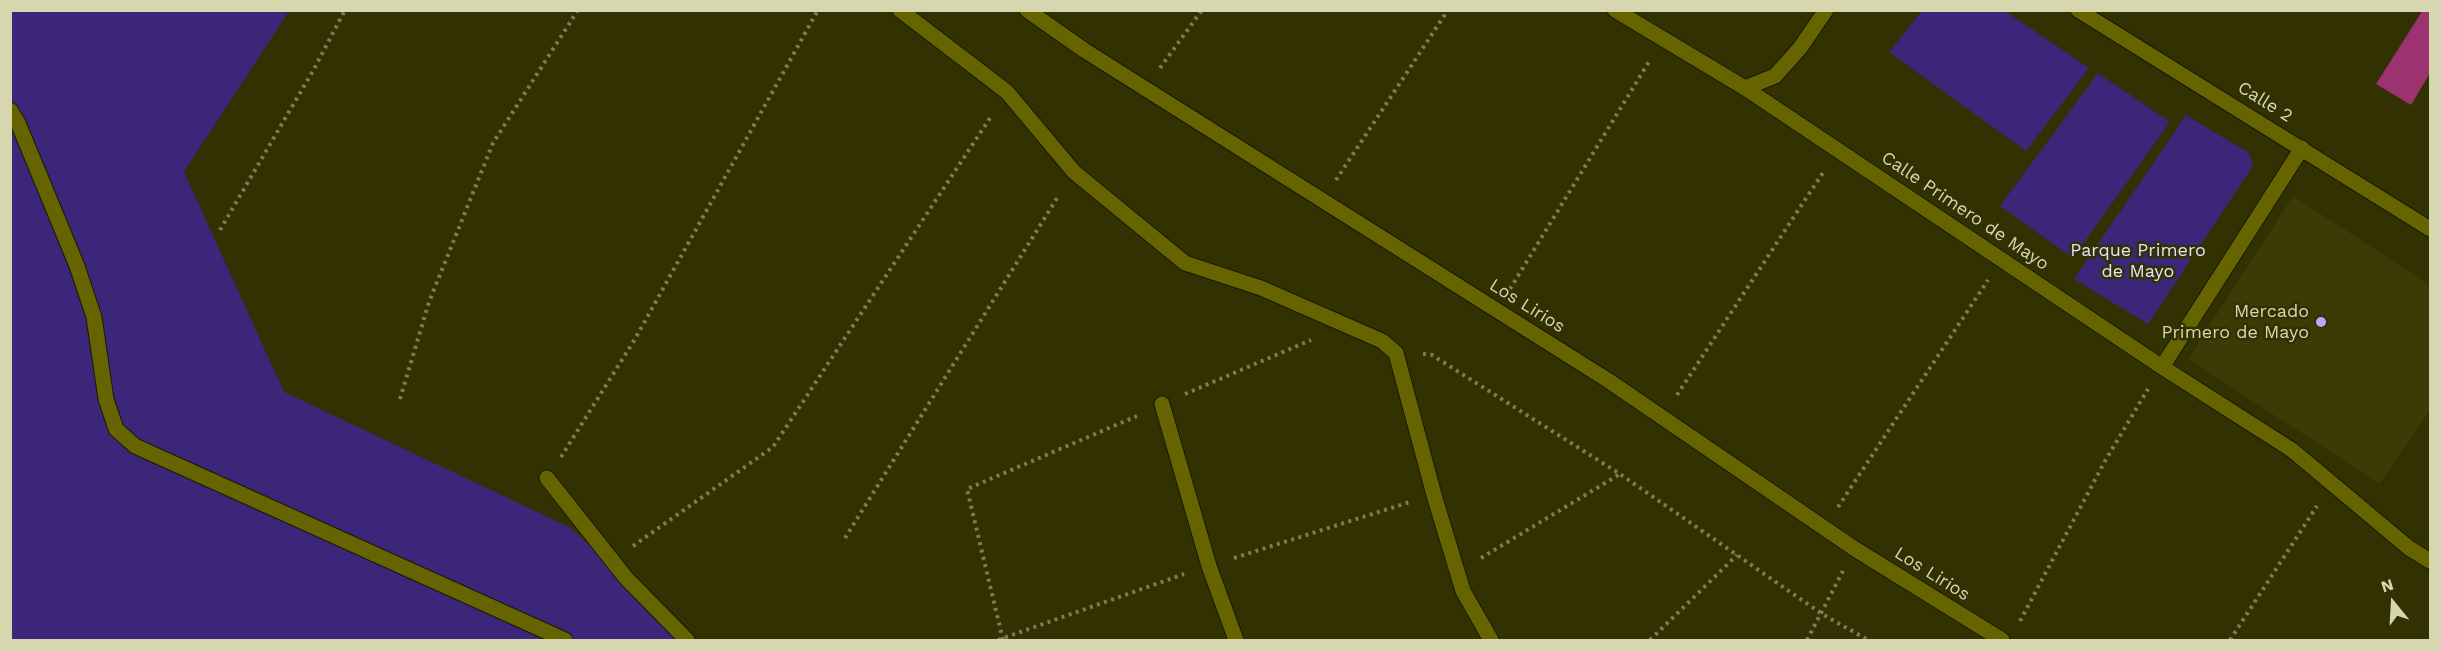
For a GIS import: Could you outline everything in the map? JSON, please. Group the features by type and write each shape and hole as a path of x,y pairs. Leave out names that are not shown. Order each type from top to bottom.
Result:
{"street":[{"path":"900,10 1007,92 1074,172 1185,263 1261,288 1382,341 1396,353 1434,495 1463,591 1491,640"},
{"name":"Los Lirios","path":"1027,10 1145,89 1609,381 1855,549 2002,640"},
{"name":"Calle Primero de Mayo","path":"1615,10 1745,88 2162,367 2292,450 2409,548 2430,561"},
{"path":"1745,88 1775,76 1800,48 1826,10"},
{"name":"Calle 2","path":"2078,10 2430,230"},
{"path":"10,110 18,123 77,267 94,317 106,399 116,429 135,446 565,640"},
{"path":"2162,367 2302,148"},
{"path":"1162,404 1209,566 1236,640"},
{"path":"548,478 612,560 687,640"}],"path":[{"path":"220,230 314,69 345,10"},
{"path":"400,399 429,302 493,143 578,10"},
{"path":"548,478 635,339 818,10"},
{"path":"1145,89 1202,10"},
{"path":"1322,200 1448,10"},
{"path":"1497,310 1663,39"},
{"path":"612,560 772,447 1007,92"},
{"path":"1662,417 1838,150"},
{"path":"845,538 1074,172"},
{"path":"1824,528 2002,260"},
{"path":"1396,353 1432,355 1620,474 1822,614 1868,640"},
{"path":"2015,630 2106,461 2162,367"},
{"path":"1458,573 1620,474"},
{"path":"2230,640 2332,483"},
{"path":"967,489 1003,640"},
{"path":"1807,640 1855,549"},
{"path":"1650,640 1737,555"}],"shaded area":[{"name":"Mercado Primero de Mayo","path":"2293,196 2430,285 2430,410 2380,484 2188,359"}],"green space":[{"path":"10,11 289,11 184,172 284,392 569,527 697,640 11,640"},
{"path":"1922,11 2005,11 2089,68 2026,151 1889,52"},
{"path":"2098,73 2170,122 2073,258 2000,206"},
{"name":"Parque Primero de Mayo","path":"2186,115 2249,153 2253,166 2148,324 2074,279"}],"building":[{"path":"2423,10 2430,10 2430,73 2411,105 2376,84"}],"place":[{"name":"Mercado Primero de Mayo","path":"2321,322"}]}
